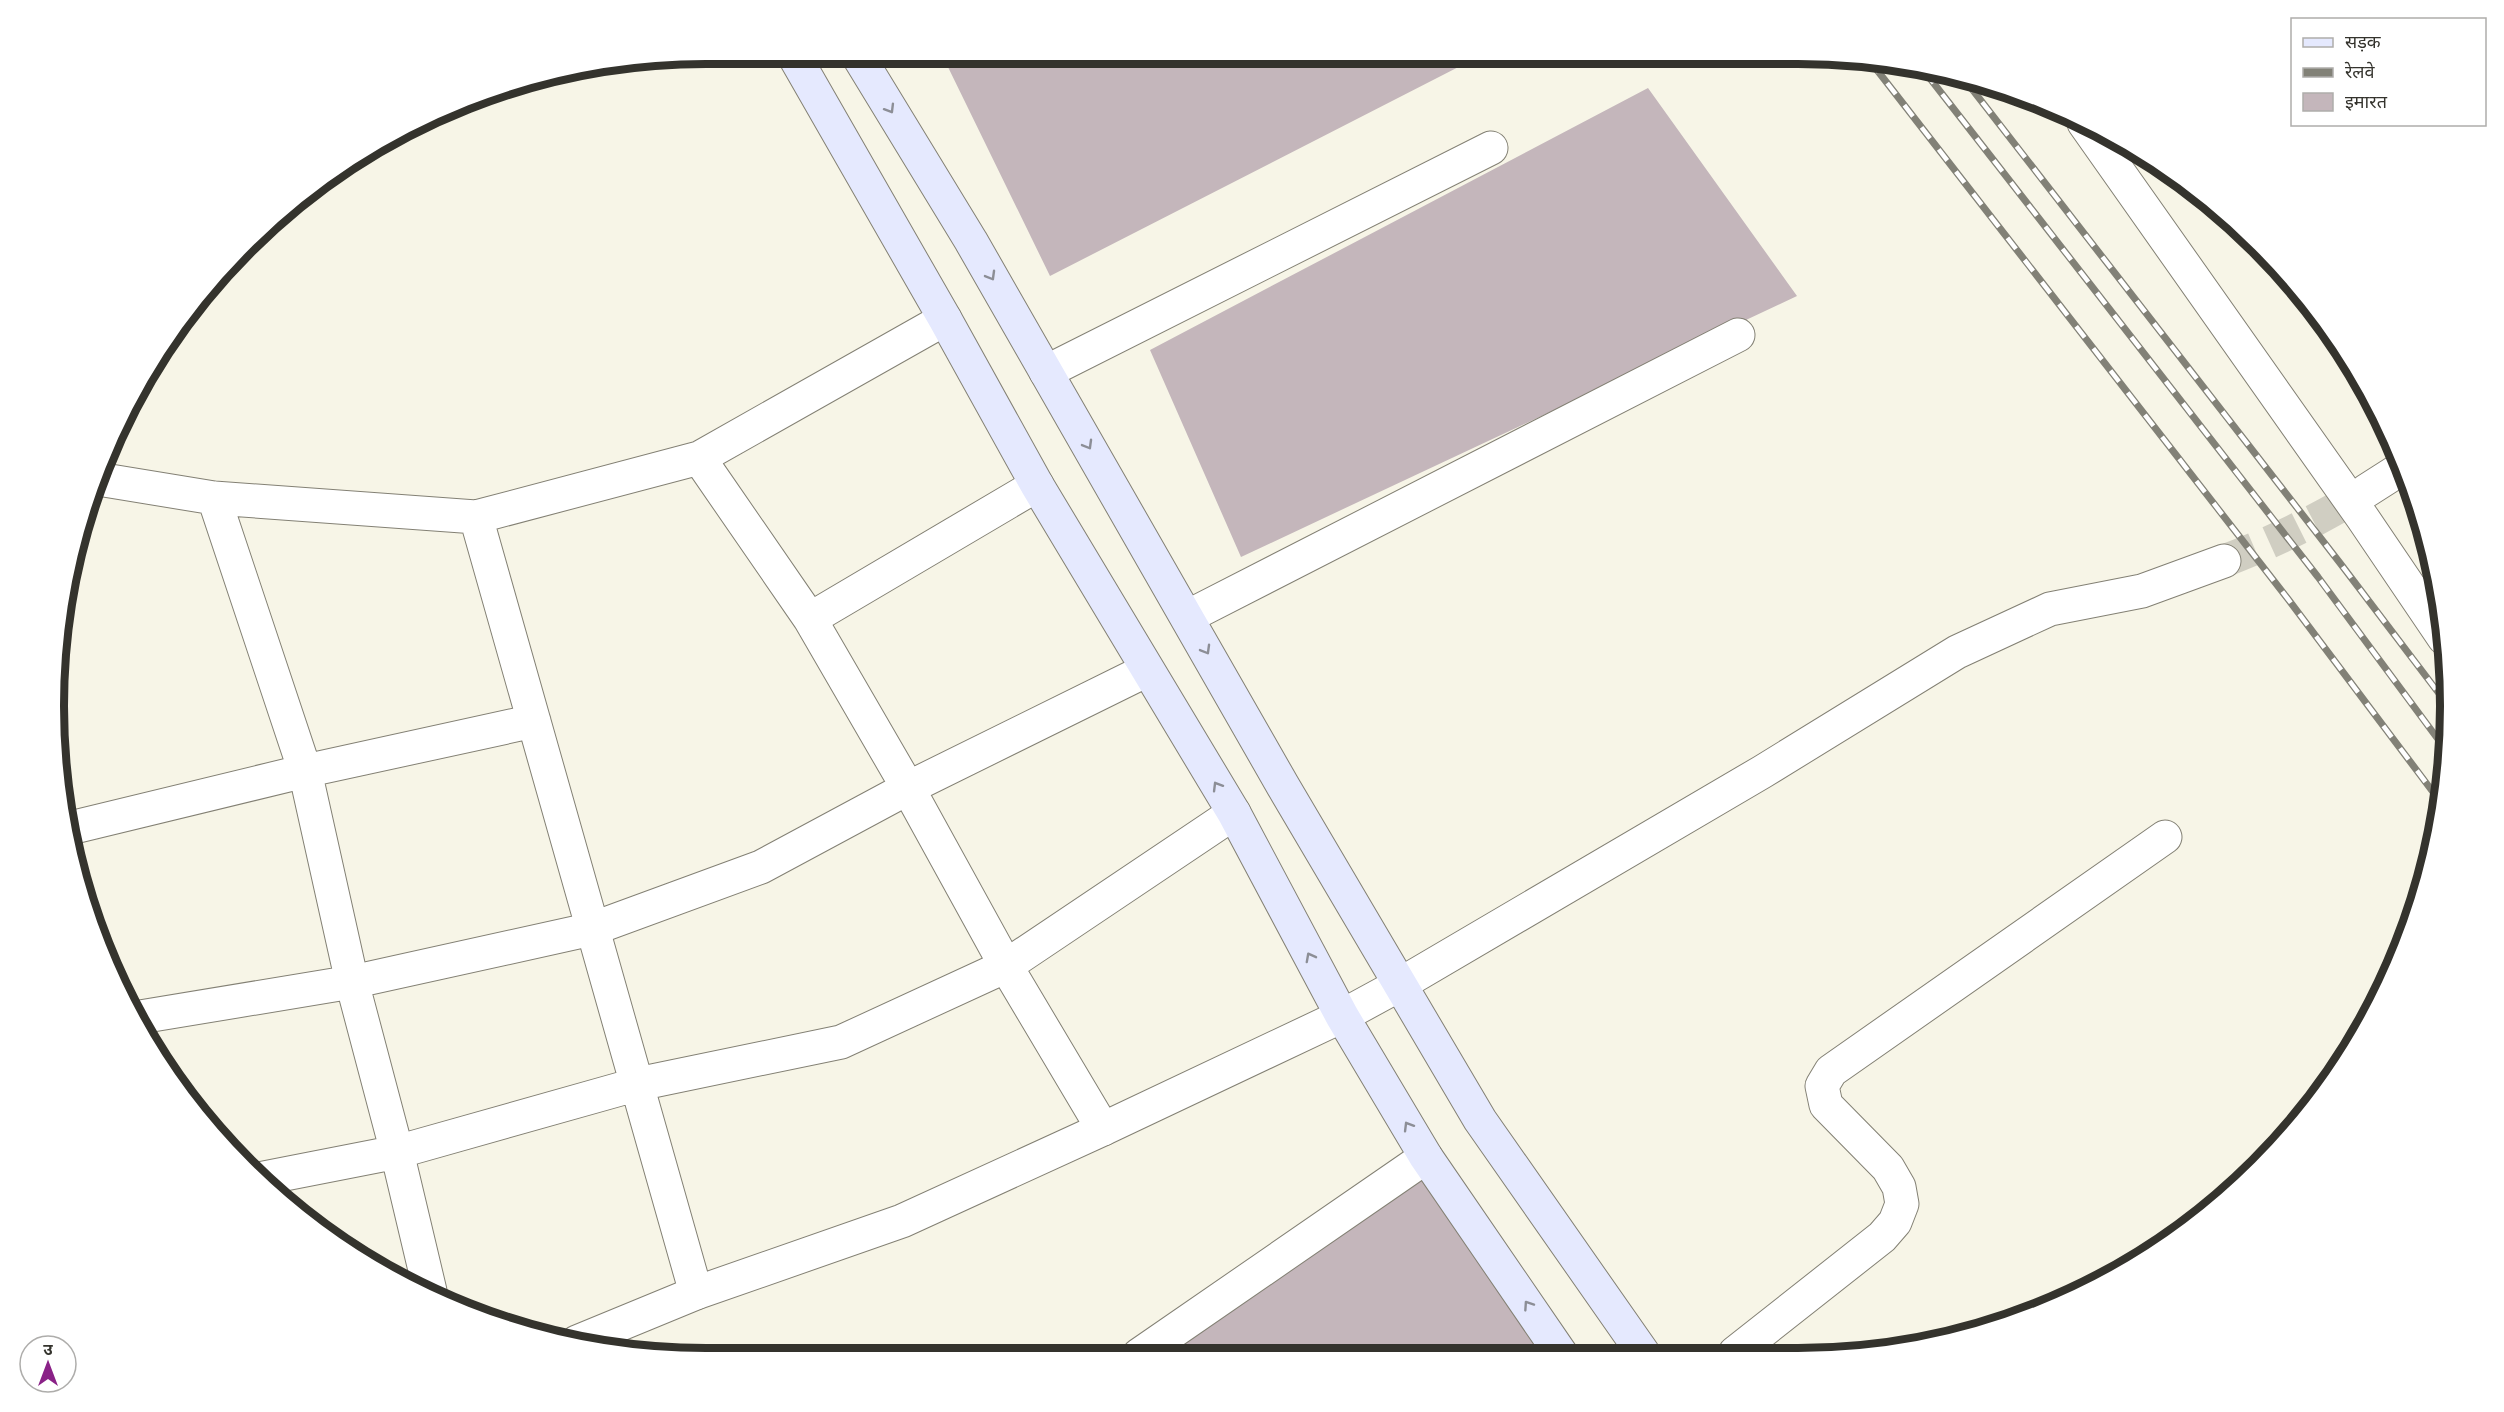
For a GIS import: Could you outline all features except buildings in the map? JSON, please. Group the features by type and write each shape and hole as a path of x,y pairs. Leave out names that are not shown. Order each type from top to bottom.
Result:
{"main road":[{"path":"799,64 1037,485 1234,813 1342,1016 1426,1157 1557,1348"},
{"path":"863,64 971,241 1399,985 1480,1120 1640,1348"}],"street":[{"path":"2094,137 2362,517 2434,623"},
{"path":"1046,372 1491,148"},
{"path":"106,481 214,498 476,517 699,458 945,319"},
{"path":"1187,617 1738,335"},
{"path":"699,458 810,619 908,788 1006,966 1103,1129"},
{"path":"2366,491 2395,472"},
{"path":"810,619 1037,485"},
{"path":"214,498 305,771 352,982 397,1152 428,1284"},
{"path":"476,517 696,1293"},
{"path":"590,1337 696,1293 902,1221 1342,1016 1399,985 1762,772 1958,652 2050,609 2142,591 2224,561"},
{"path":"144,1016 352,982 592,929 761,867 908,788 1147,670"},
{"path":"76,827 305,771 534,721"},
{"path":"271,1177 397,1152 638,1084 842,1042 1006,966 1234,813"},
{"path":"1742,1348 1882,1237 1895,1222 1902,1203 1899,1187 1888,1168 1826,1105 1822,1086 1831,1071 2165,837"},
{"path":"1149,1348 1426,1157"}],"tunnel":[{"path":"2224,561 2297,529 2366,491"}],"railway":[{"path":"1877,69 2288,599 2434,793"},
{"path":"1930,79 2318,577 2438,740"},
{"path":"1972,88 2439,694"}]}
